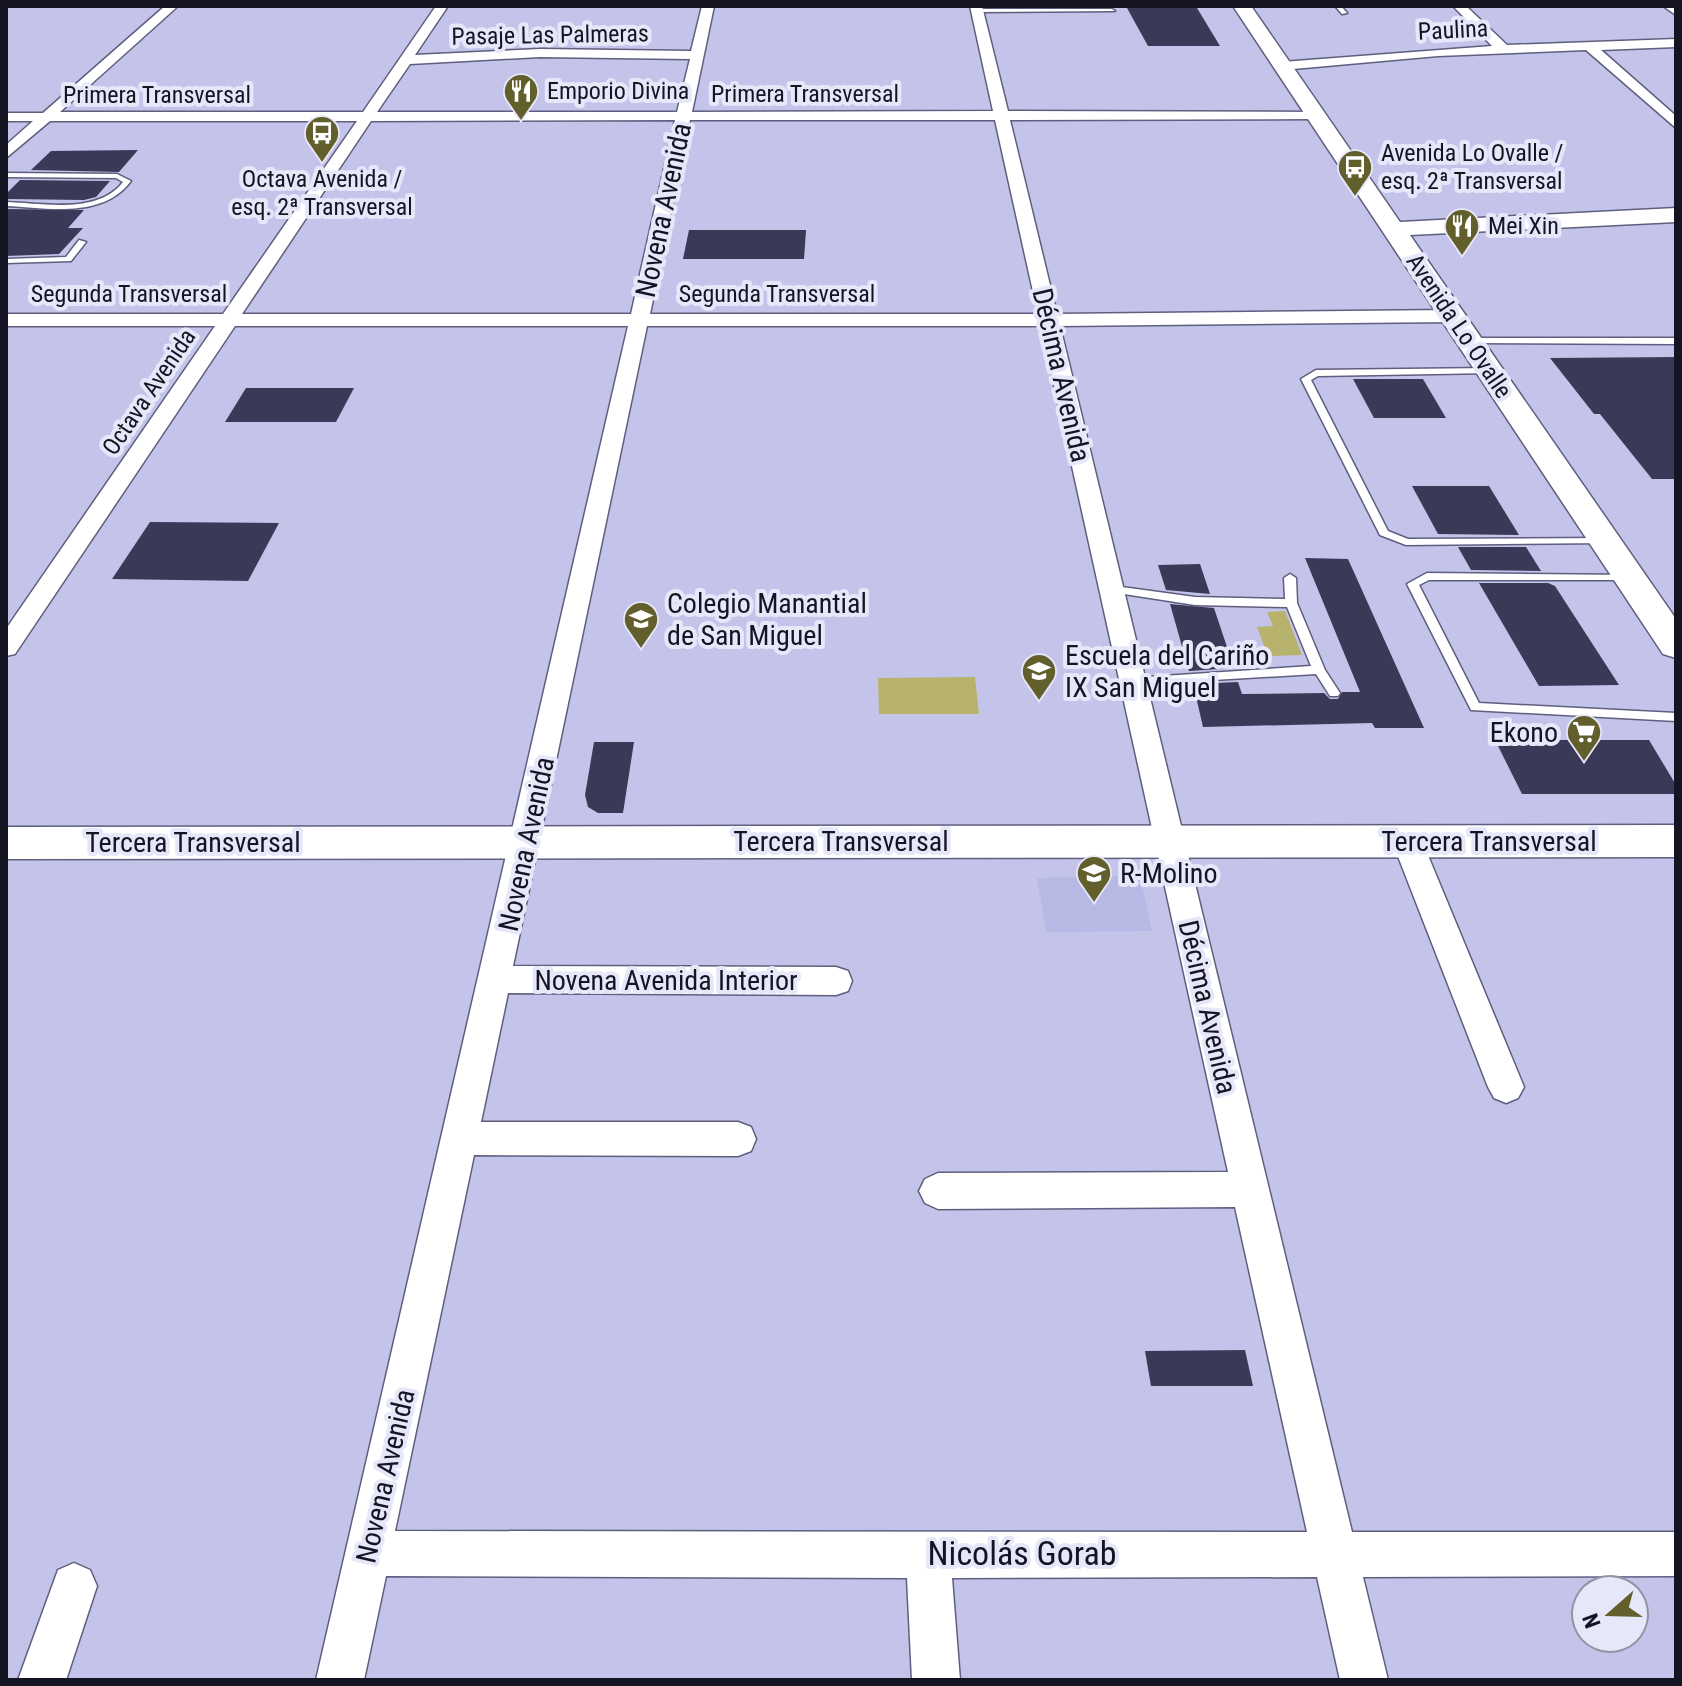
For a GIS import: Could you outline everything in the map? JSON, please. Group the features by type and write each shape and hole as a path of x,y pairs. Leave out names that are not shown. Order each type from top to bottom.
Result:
{"main road":[{"name":"Avenida Lo Ovalle","path":"1242,6 1629,577 1666,616 1676,646"},
{"path":"1394,229 1676,215"},
{"name":"Tercera Transversal","path":"6,843 1676,841"}],"street":[{"path":"6,153 172,6"},
{"name":"Octava Avenida","path":"6,648 442,6"},
{"name":"Novena Avenida","path":"340,1680 497,979 708,6"},
{"path":"1459,6 1503,49"},
{"path":"1669,6 1676,11"},
{"name":"Décima Avenida","path":"976,8 1364,1680"},
{"name":"Paulina","path":"1282,66 1503,49 1676,43"},
{"path":"1589,46 1676,124"},
{"name":"Pasaje Las Palmeras","path":"405,60 540,53 697,55"},
{"name":"Primera Transversal","path":"6,117 1316,115"},
{"name":"Segunda Transversal","path":"6,320 1050,320 1461,329"},
{"path":"1407,841 1506,1087"},
{"name":"Novena Avenida Interior","path":"497,979 836,981"},
{"path":"461,1138 738,1139"},
{"path":"938,1191 1250,1189"},
{"name":"Nicolás Gorab","path":"368,1552 426,1556 1676,1554"},
{"path":"928,1553 936,1680"},
{"path":"42,1680 74,1586"}],"lane":[{"path":"1338,6 1344,13"},
{"path":"976,8 1112,11"},
{"path":"6,175 117,176 127,181 109,200 95,204 6,204"},
{"path":"6,261 68,259 82,242"},
{"path":"1461,329 1676,341"},
{"path":"1490,371 1316,373 1306,379 1384,533 1393,539 1406,542 1605,541"},
{"path":"1629,577 1427,576 1413,584 1475,707 1676,717"},
{"path":"1290,578 1291,603 1319,670 1334,693"},
{"path":"1111,588 1223,603 1291,603"},
{"path":"1133,682 1319,670"}],"shaded area":[{"path":"1285,611 1302,655 1268,656 1257,627 1273,626 1267,612"},
{"path":"975,677 979,714 879,714 878,678"},
{"name":"R-Molino","path":"1140,876 1152,931 1046,932 1037,878"}],"building":[{"path":"1127,8 1197,8 1220,46 1148,46"},
{"path":"138,150 119,172 31,170 51,151"},
{"path":"20,180 110,181 96,197 84,200 6,199 6,194"},
{"path":"6,209 84,210 68,228 83,228 59,254 6,256"},
{"path":"689,230 806,230 804,259 683,259"},
{"path":"1676,357 1676,479 1652,479 1600,414 1594,414 1550,358"},
{"path":"1353,379 1423,379 1446,418 1374,418"},
{"path":"246,388 354,388 336,422 225,422"},
{"path":"1412,486 1489,486 1519,535 1438,534"},
{"path":"150,522 279,523 248,581 112,579"},
{"path":"1458,547 1526,547 1541,571 1471,570"},
{"path":"1305,558 1348,559 1424,728 1375,728 1372,723 1203,727 1193,684 1238,682 1242,694 1324,693 1330,699 1338,699 1342,692 1360,692"},
{"path":"1200,564 1210,594 1166,590 1158,565"},
{"path":"1479,583 1548,583 1555,586 1619,685 1539,686"},
{"path":"1170,604 1214,608 1234,668 1189,671"},
{"name":"Ekono","path":"1495,740 1649,740 1676,785 1676,794 1522,794"},
{"path":"594,742 634,742 623,813 598,813 588,807 585,795"},
{"path":"1245,1350 1253,1386 1151,1386 1145,1351"}],"place":[{"name":"Emporio Divina","path":"521,122"},
{"name":"Octava Avenida / esq. 2ª Transversal","path":"322,164"},
{"name":"Avenida Lo Ovalle / esq. 2ª Transversal","path":"1355,198"},
{"name":"Mei Xin","path":"1462,257"},
{"name":"Colegio Manantial de San Miguel","path":"641,650"},
{"name":"Escuela del Cariño IX San Miguel","path":"1039,702"},
{"name":"Ekono","path":"1584,763"},
{"name":"R-Molino","path":"1094,904"}]}
